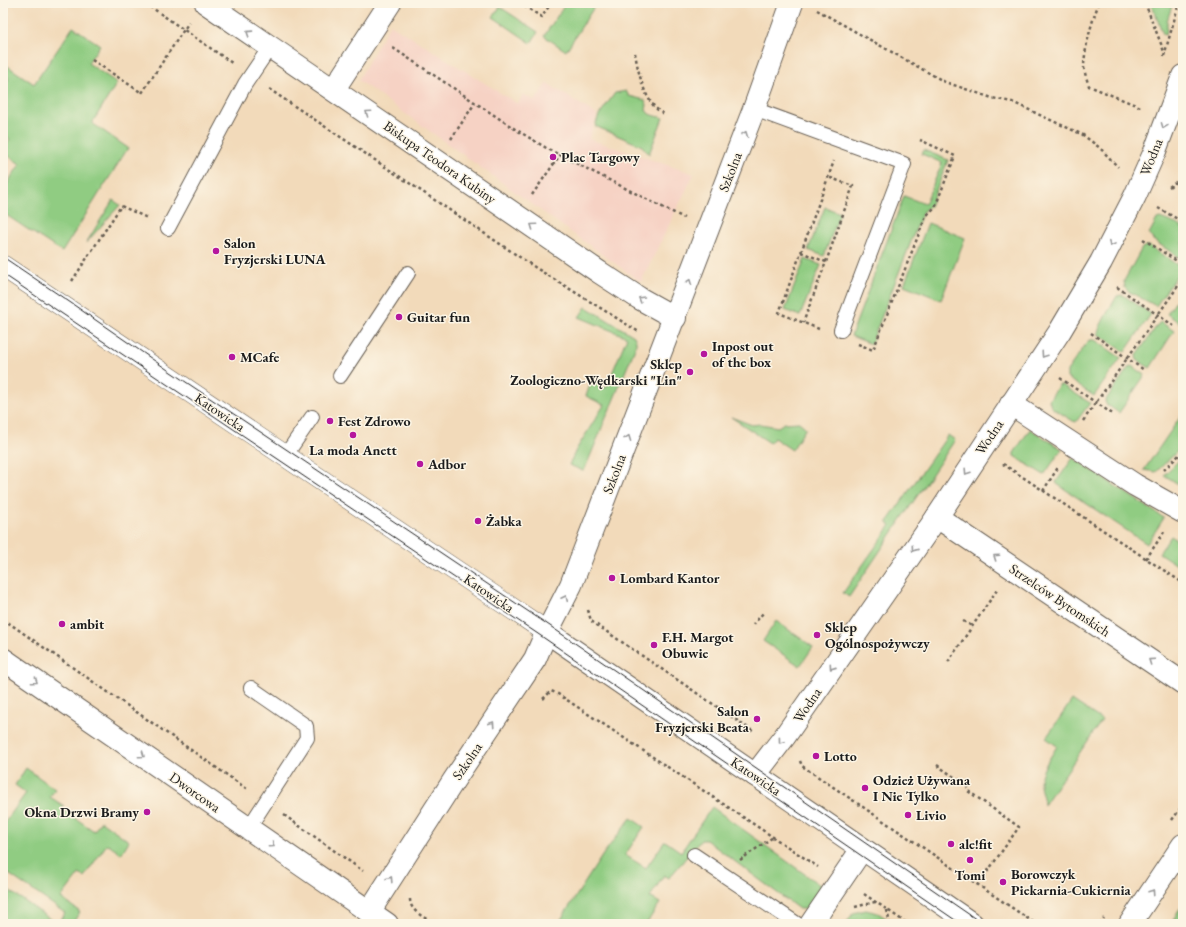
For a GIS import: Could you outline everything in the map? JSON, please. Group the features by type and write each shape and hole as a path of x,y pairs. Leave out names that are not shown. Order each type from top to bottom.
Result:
{"street":[{"path":"334,89 390,3"},
{"name":"Szkolna","path":"369,912 454,780 535,659 571,585 675,318 754,109 802,5"},
{"name":"Biskupa Teodora Kubiny","path":"200,10 270,47 334,89 599,272 639,298 675,318"},
{"name":"Wodna","path":"755,775 785,736 936,517 1060,331 1101,262 1150,164 1183,76"},
{"name":"Katowicka","path":"3,266 547,632 972,924"},
{"path":"1011,404 1070,441 1135,485 1183,512"},
{"name":"Strzelców Bytomskich","path":"936,517 1183,683"},
{"name":"Dworcowa","path":"3,659 387,924"},
{"path":"1130,924 1183,845"},
{"path":"811,924 862,849"}],"lane":[{"path":"168,228 245,84 270,47"},
{"path":"754,109 904,164 841,330"},
{"path":"340,376 408,273"},
{"path":"285,456 312,417"},
{"path":"248,829 308,738 306,726 251,688"},
{"path":"694,855 797,924"}],"path":[{"path":"145,3 536,268 585,300 639,331 642,336"},
{"path":"519,3 542,17 552,3"},
{"path":"1099,3 1085,57 1084,69 1089,86 1145,109"},
{"path":"1145,3 1165,54"},
{"path":"802,5 945,82 992,98 1012,102 1083,135 1100,148 1122,171"},
{"path":"92,60 142,93 184,30 200,10"},
{"path":"393,48 515,129 686,219"},
{"path":"636,52 645,93 654,107 665,114"},
{"path":"450,141 475,102"},
{"path":"530,198 560,154"},
{"path":"803,323 853,186 828,177"},
{"path":"57,303 121,206 168,228"},
{"path":"1140,237 1183,265"},
{"path":"801,252 826,262"},
{"path":"1070,441 1183,279"},
{"path":"1114,285 1174,326"},
{"path":"1088,331 1144,370"},
{"path":"1057,376 1114,415"},
{"path":"1001,462 1183,583"},
{"path":"1043,491 1060,465"},
{"path":"1146,559 1165,531"},
{"path":"948,662 1000,584"},
{"path":"587,604 591,621 754,732 759,731"},
{"path":"753,625 763,612"},
{"path":"963,621 972,626"},
{"path":"540,702 551,691 558,694 822,870"},
{"path":"799,760 802,766 1036,924"},
{"path":"937,764 967,786 968,791 1019,827 978,885"},
{"path":"721,873 772,837"},
{"path":"863,893 908,924"},
{"path":"410,894 410,903 413,909 434,924"},
{"path":"851,909 876,902"},
{"path":"887,910 890,924"}],"shaded area":[{"name":"Plac Targowy","path":"390,24 518,104 523,94 535,101 547,83 597,115 589,139 694,174 641,282 358,80"}],"green space":[{"path":"566,3 596,4 566,51 544,36"},
{"path":"1151,3 1173,3 1167,21 1166,35 1163,34"},
{"path":"500,7 538,32 531,43 493,17"},
{"path":"73,27 100,45 88,63 117,83 92,123 128,148 62,252 3,213 3,190 20,164 3,152 3,149 10,139 3,134 3,87 9,78 3,74 3,63 34,84"},
{"path":"626,91 629,96 645,100 647,105 646,110 649,114 663,118 649,154 642,146 595,126 599,115 615,93"},
{"path":"924,150 948,160 930,206 923,211 871,344 851,336 904,196 925,204 942,163 922,154"},
{"path":"113,200 120,205 86,243"},
{"path":"825,207 840,213 824,256 808,250"},
{"path":"1160,218 1183,228 1183,260 1153,240 1149,234 1157,219"},
{"path":"928,223 965,238 941,300 904,285"},
{"path":"1149,246 1182,268 1156,306 1125,288 1124,281 1142,248"},
{"path":"805,259 821,265 800,316 785,310"},
{"path":"1183,291 1183,319 1180,323 1167,314"},
{"path":"1123,295 1151,314 1125,352 1098,334 1103,321 1117,296"},
{"path":"586,307 634,336 636,346 584,471 569,465 576,450 604,405 586,396 591,382 606,388 627,337 579,317"},
{"path":"1161,322 1174,331 1150,368 1137,360 1136,356 1158,324"},
{"path":"1089,340 1095,340 1121,358 1094,396 1067,378 1067,371"},
{"path":"1131,366 1145,375 1119,413 1106,404 1105,401"},
{"path":"1059,385 1062,385 1090,403 1076,422 1051,407 1049,400"},
{"path":"1183,413 1183,446 1156,472 1144,470"},
{"path":"731,417 752,425 760,424 778,427 784,423 799,422 806,428 792,450 774,438 770,443"},
{"path":"1030,429 1062,449 1044,475 1014,456 1014,453"},
{"path":"948,435 955,440 849,597 843,593 891,525 887,522"},
{"path":"1183,456 1183,487 1164,475"},
{"path":"1073,458 1164,518 1147,544 1057,484 1056,482"},
{"path":"1171,536 1183,544 1183,569 1159,553"},
{"path":"776,621 813,647 800,666 763,641"},
{"path":"1072,700 1102,720 1044,805 1040,786 1041,775 1057,746 1046,738"},
{"path":"26,768 55,789 50,797 64,806 62,809 94,831 101,821 129,841 121,854 107,844 84,877 79,874 61,898 80,912 72,924 58,924 65,913 3,870 3,834 6,830 3,828 3,825 26,793 15,785"},
{"path":"712,807 824,888 809,909 799,909 706,840 701,840 669,878 664,875 650,897 660,903 646,924 558,924 604,853 631,818 644,827 625,855 646,868 665,841 681,852"},
{"path":"3,886 57,924 27,924 22,920 14,924 3,924"},
{"path":"1183,904 1183,924 1171,924"},
{"path":"866,910 878,913 895,924 846,924 853,913"}],"tram line":[{"path":"3,257 168,370 550,626 983,924"},
{"path":"3,274 544,638 961,924"}],"place":[{"name":"Plac Targowy","path":"553,157"},
{"name":"Salon Fryzjerski LUNA","path":"216,251"},
{"name":"Guitar fun","path":"399,317"},
{"name":"Inpost out of the box","path":"704,354"},
{"name":"MCafe","path":"232,357"},
{"name":"Sklep Zoologiczno-Wędkarski \"Lin\"","path":"690,372"},
{"name":"Fest Zdrowo","path":"330,421"},
{"name":"La moda Anett","path":"353,435"},
{"name":"Adbor","path":"420,464"},
{"name":"Żabka","path":"478,521"},
{"name":"Lombard Kantor","path":"612,578"},
{"name":"ambit","path":"62,624"},
{"name":"Sklep Ogólnospożywczy","path":"817,635"},
{"name":"F.H. Margot Obuwie","path":"654,645"},
{"name":"Salon Fryzjerski Beata","path":"757,719"},
{"name":"Lotto","path":"816,756"},
{"name":"Odzież Używana I Nie Tylko","path":"865,788"},
{"name":"Okna Drzwi Bramy","path":"147,812"},
{"name":"Livio","path":"908,815"},
{"name":"ale!fit","path":"951,844"},
{"name":"Tomi","path":"970,860"},
{"name":"Borowczyk Piekarnia-Cukiernia","path":"1003,882"}]}
